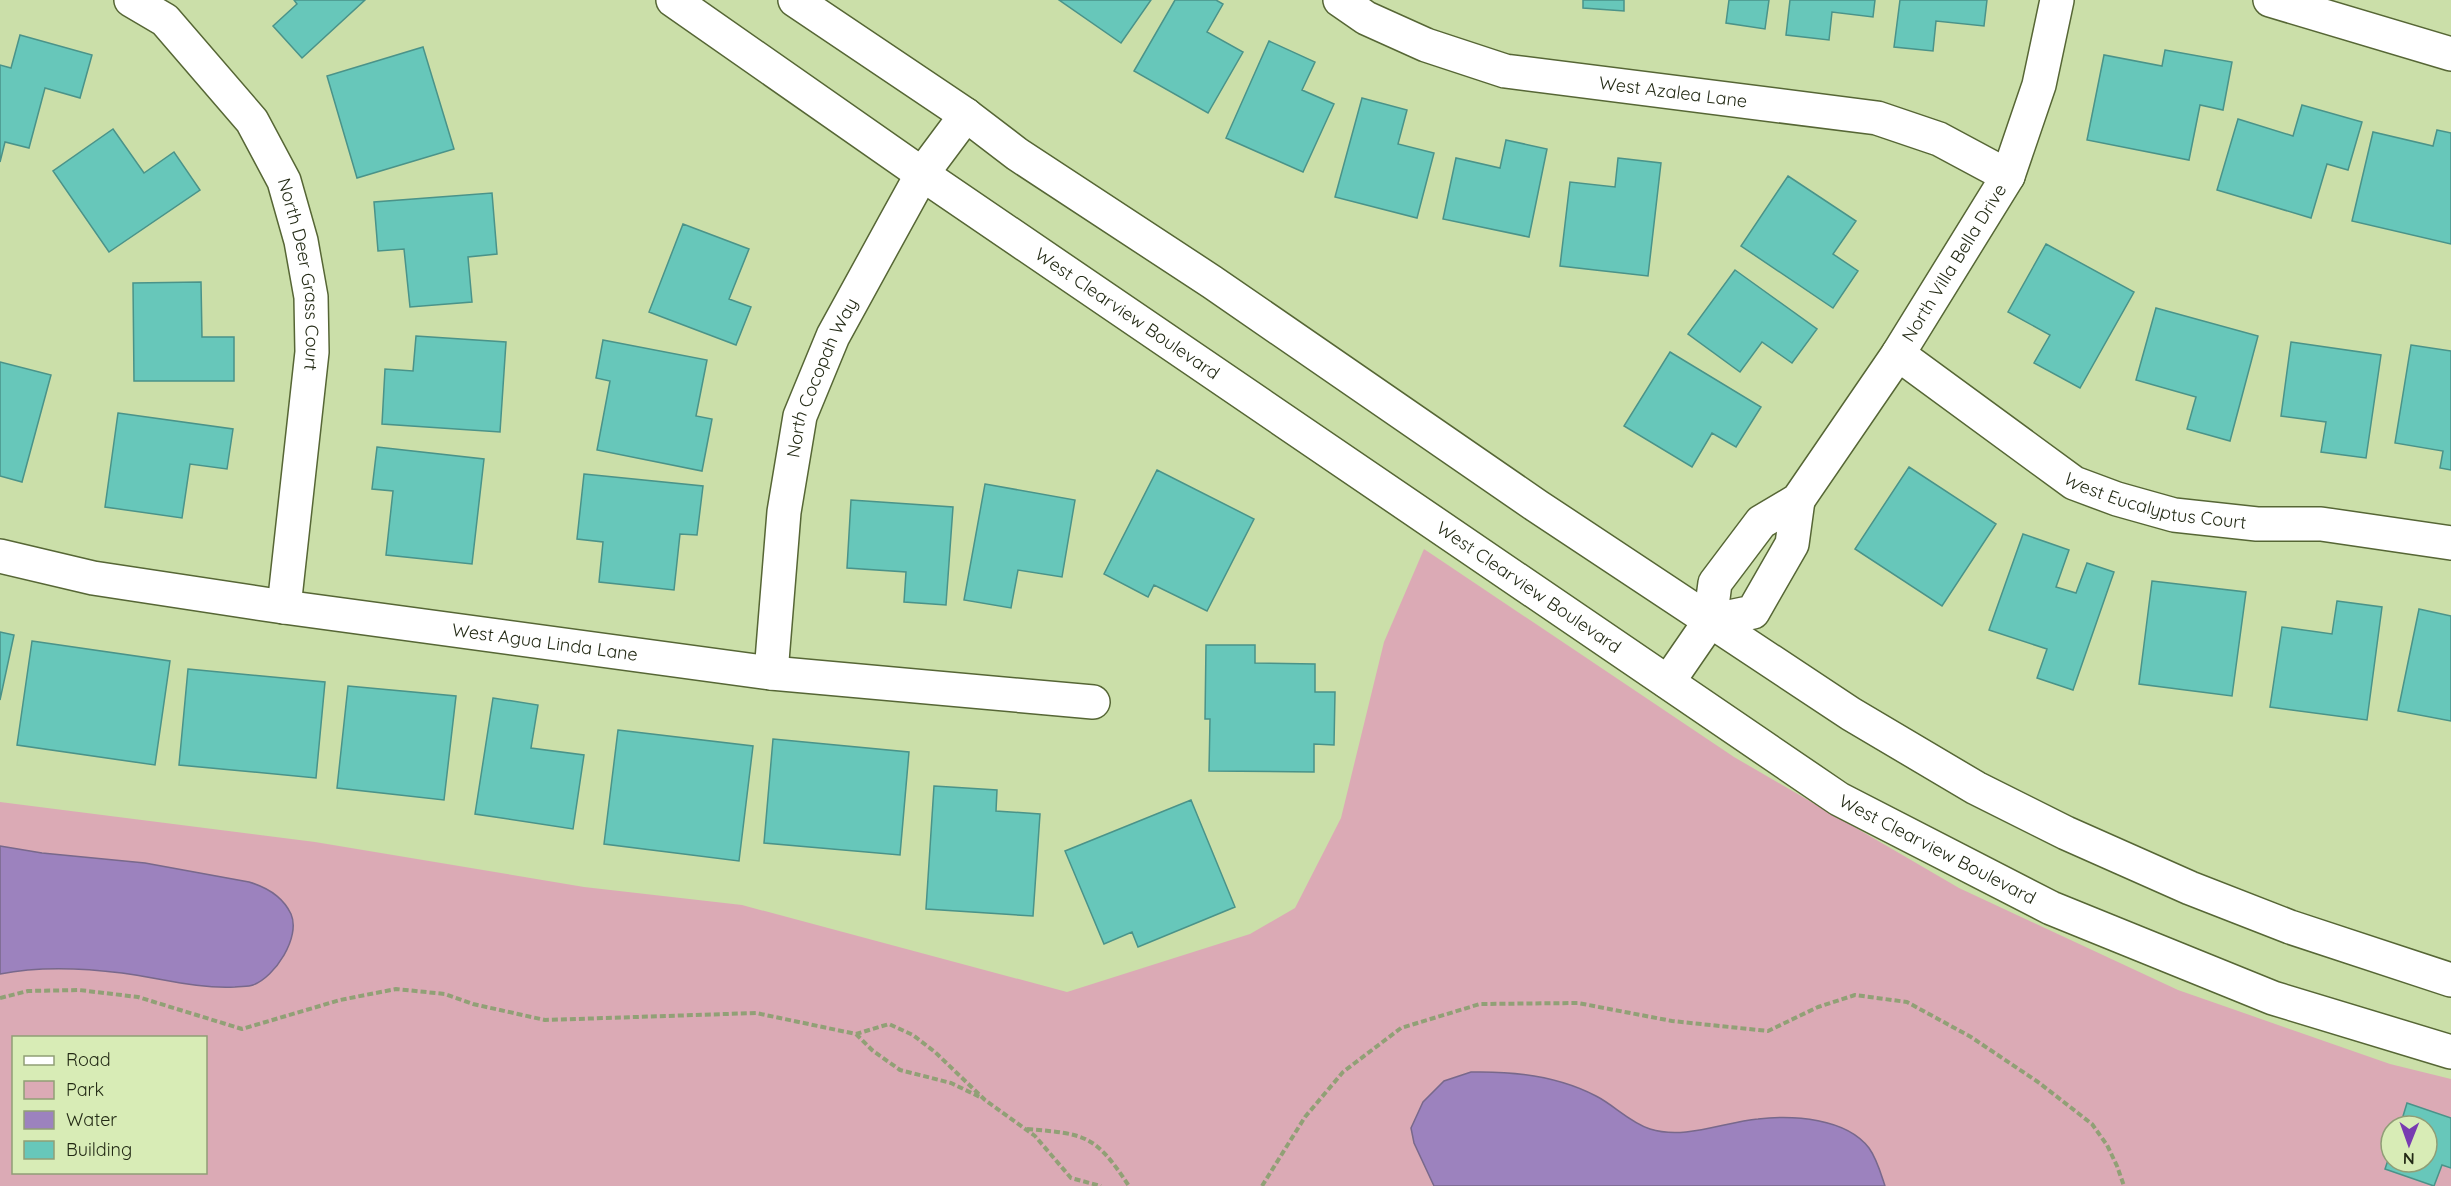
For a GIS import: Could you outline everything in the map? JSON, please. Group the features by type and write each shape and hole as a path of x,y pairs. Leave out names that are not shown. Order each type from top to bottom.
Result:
{"street":[{"name":"North Deer Grass Court","path":"131,0 165,20 252,121 284,181 301,242 311,297 312,352 284,607"},
{"name":"West Clearview Boulevard","path":"673,0 922,174 1839,799 2051,908 2273,998 2451,1052"},
{"path":"795,0 966,115 1017,154 1212,282 1537,507 1851,714 1976,788 2066,833 2190,888 2279,923 2451,980"},
{"name":"West Azalea Lane","path":"1340,0 1366,18 1426,45 1505,71 1877,118 1939,139 2008,176"},
{"name":"North Villa Bella Drive","path":"1668,682 1710,621 1714,583 1761,522 1798,500 1898,354 2008,176 2039,85 2057,0"},
{"path":"2270,0 2451,54"},
{"name":"North Cocopah Way","path":"771,673 784,512 800,416 833,336 922,174 966,115"},
{"name":"West Eucalyptus Court","path":"1898,354 2074,483 2118,499 2174,515 2257,524 2321,524 2451,543"},
{"name":"North Villa Bella Drive","path":"1710,621 1753,612 1792,544 1798,500"},
{"name":"West Agua Linda Lane","path":"0,556 93,578 284,607 771,673 1093,702"}],"path":[{"path":"0,998 28,991 80,990 126,996 242,1029 340,1000 396,989 445,994 473,1004 545,1020 756,1012 856,1034 889,1024 913,1035 935,1052 985,1100 1035,1136 1071,1178 1101,1186"},
{"path":"1262,1186 1305,1116 1343,1072 1401,1028 1480,1004 1578,1003 1672,1021 1768,1031 1818,1007 1855,995 1907,1002 1971,1037 2038,1082 2092,1124 2107,1145 2124,1186"},
{"path":"856,1034 872,1050 900,1070 951,1083 985,1100"},
{"path":"1025,1129 1074,1133 1096,1144 1129,1186"}],"green space":[{"path":"1424,549 1734,757 1959,888 2178,990 2390,1064 2451,1079 2451,1186 0,1186 0,802 315,842 584,887 742,905 1067,992 1250,934 1295,908 1341,818 1384,642"}],"water":[{"path":"0,846 42,853 145,863 255,884 279,898 288,908 293,923 289,944 270,974 261,981 247,986 207,986 122,973 76,969 30,970 0,974"},
{"path":"1471,1072 1519,1074 1551,1079 1596,1096 1642,1126 1663,1132 1691,1131 1772,1118 1802,1119 1833,1125 1847,1130 1869,1148 1877,1162 1885,1186 1434,1186 1414,1143 1411,1128 1423,1102 1444,1081"}],"building":[{"path":"294,0 365,0 302,58 273,26 297,4"},
{"path":"1059,0 1151,0 1121,43"},
{"path":"1175,0 1216,0 1223,4 1207,32 1243,52 1208,113 1134,71"},
{"path":"1583,0 1624,0 1624,11 1583,8"},
{"path":"1729,0 1769,0 1765,29 1726,23"},
{"path":"1790,0 1875,0 1873,17 1832,12 1829,40 1786,35"},
{"path":"1900,0 1987,0 1984,26 1936,21 1933,51 1894,47"},
{"path":"20,35 92,55 80,98 45,88 29,148 5,142 0,162 0,65 11,68"},
{"path":"1269,41 1315,62 1302,90 1334,104 1303,172 1226,138"},
{"path":"423,47 454,149 357,178 327,76"},
{"path":"2165,50 2232,62 2223,110 2200,105 2189,160 2087,140 2104,55 2162,66"},
{"path":"1362,98 1407,110 1398,144 1434,153 1417,218 1335,197"},
{"path":"2302,105 2362,122 2348,170 2327,164 2311,218 2217,190 2238,119 2293,136"},
{"path":"113,129 144,173 174,152 200,190 109,252 53,171"},
{"path":"2437,130 2451,133 2451,244 2352,221 2373,132 2433,146"},
{"path":"1506,140 1547,149 1529,237 1443,219 1456,158 1500,168"},
{"path":"1618,158 1661,163 1648,276 1560,266 1570,182 1615,187"},
{"path":"1788,176 1856,221 1833,254 1858,271 1833,308 1741,246"},
{"path":"492,193 497,254 468,257 472,302 410,307 404,249 378,251 374,202"},
{"path":"683,224 749,249 729,299 751,307 736,345 649,312"},
{"path":"2046,244 2134,292 2080,388 2034,363 2050,335 2008,312"},
{"path":"1735,270 1817,329 1792,363 1762,342 1740,372 1688,334"},
{"path":"201,282 202,337 234,337 234,381 134,381 133,283"},
{"path":"2156,308 2258,336 2230,441 2187,429 2196,397 2136,380"},
{"path":"416,336 506,342 500,432 382,424 385,369 413,371"},
{"path":"603,340 707,360 696,416 712,419 702,471 597,450 610,381 596,378"},
{"path":"2291,342 2381,355 2366,458 2321,452 2326,422 2281,416"},
{"path":"2411,345 2451,351 2451,470 2440,468 2443,451 2395,443"},
{"path":"1670,352 1761,407 1736,447 1712,433 1692,467 1624,426"},
{"path":"0,362 51,375 22,482 0,476"},
{"path":"118,413 233,429 227,469 190,464 182,518 105,507"},
{"path":"377,447 484,459 472,564 386,555 393,491 372,489"},
{"path":"1909,467 1996,524 1942,606 1855,549"},
{"path":"1157,470 1254,519 1207,611 1154,585 1148,597 1104,574"},
{"path":"584,474 703,486 697,535 680,534 674,590 599,582 603,542 577,539"},
{"path":"985,484 1075,500 1062,577 1018,570 1011,608 964,600"},
{"path":"851,500 953,507 946,605 904,602 906,572 847,568"},
{"path":"2023,534 2069,550 2056,587 2076,593 2087,563 2114,572 2073,690 2037,678 2047,649 1989,630"},
{"path":"2152,581 2246,592 2232,696 2139,684"},
{"path":"2337,601 2382,607 2367,720 2270,707 2282,627 2332,634"},
{"path":"2419,609 2451,616 2451,721 2398,711"},
{"path":"0,632 14,635 0,700"},
{"path":"32,641 170,661 155,765 17,745"},
{"path":"1206,645 1255,645 1255,663 1315,664 1315,692 1335,692 1334,745 1314,744 1314,772 1209,771 1210,719 1205,719"},
{"path":"188,669 325,682 316,778 179,765"},
{"path":"348,686 456,696 444,800 337,788"},
{"path":"493,698 538,705 531,748 584,755 573,829 475,814"},
{"path":"618,730 753,746 739,861 604,844"},
{"path":"773,739 909,752 900,855 764,843"},
{"path":"934,786 997,790 996,811 1040,814 1033,916 926,909"},
{"path":"1191,800 1235,907 1138,947 1132,932 1104,944 1065,851"},
{"path":"2407,1103 2451,1118 2451,1168 2442,1165 2439,1173 2439,1114 2404,1114"},
{"path":"2399,1174 2439,1174 2434,1186"}]}
